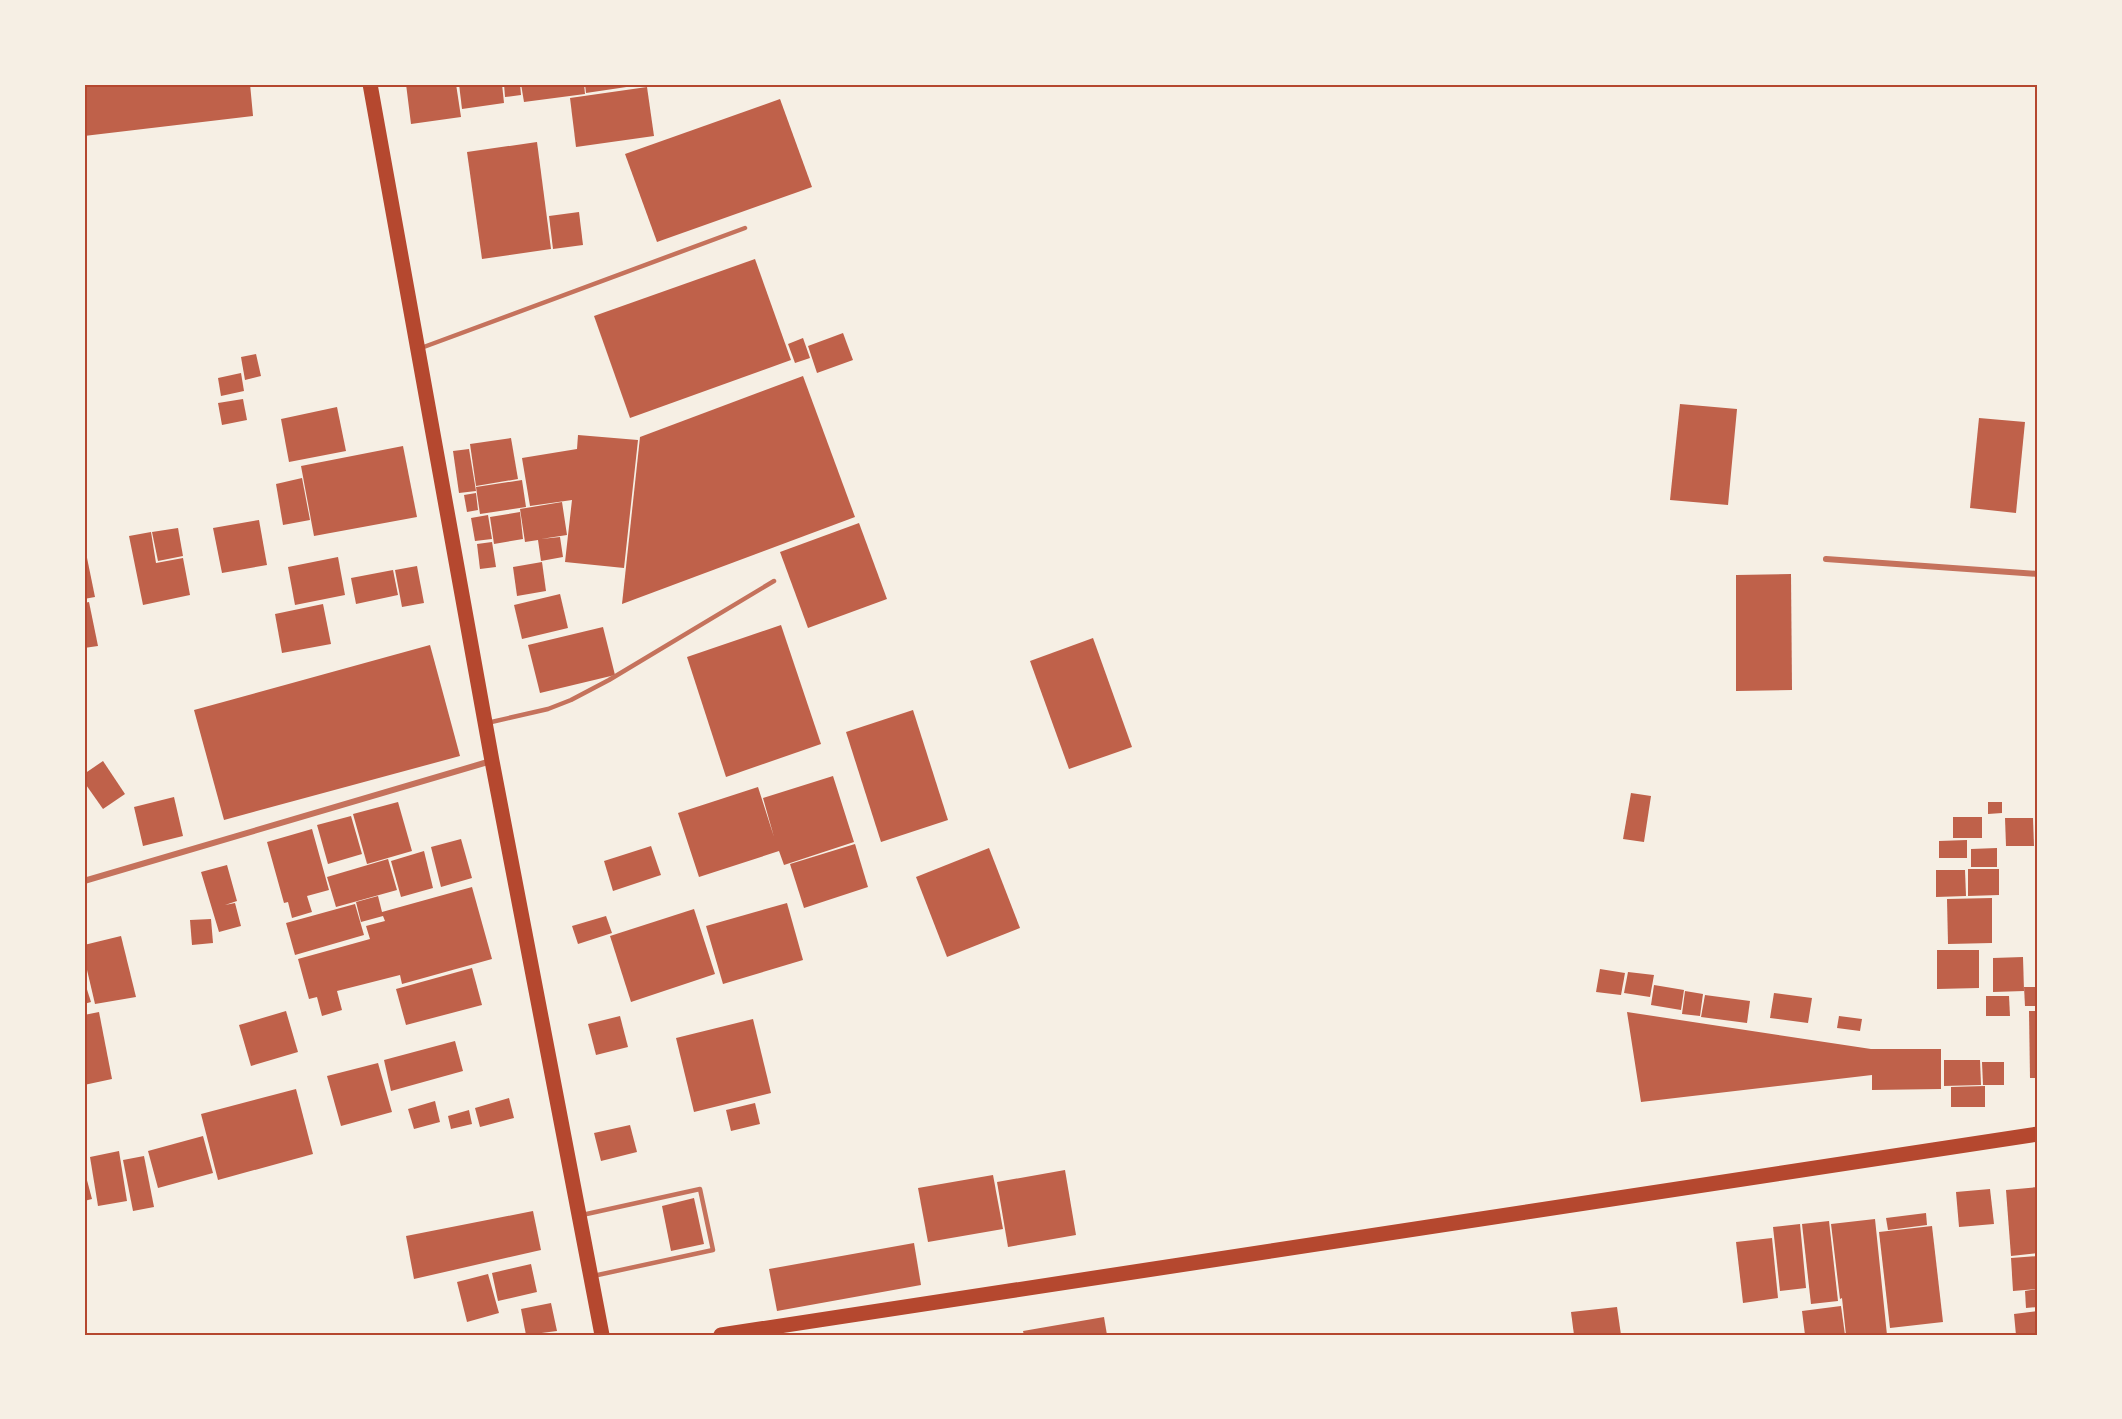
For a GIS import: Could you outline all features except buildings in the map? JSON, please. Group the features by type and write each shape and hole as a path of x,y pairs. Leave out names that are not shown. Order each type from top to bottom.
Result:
{"main road":[{"path":"370,84 492,761 602,1335"},
{"path":"721,1335 2038,1134"}],"street":[{"path":"1826,559 2038,574"},
{"path":"84,881 492,761"}],"lane":[{"path":"417,349 745,228"},
{"path":"485,723 548,709 581,695 774,581"},
{"path":"579,1215 700,1189 713,1250 591,1276"}]}
